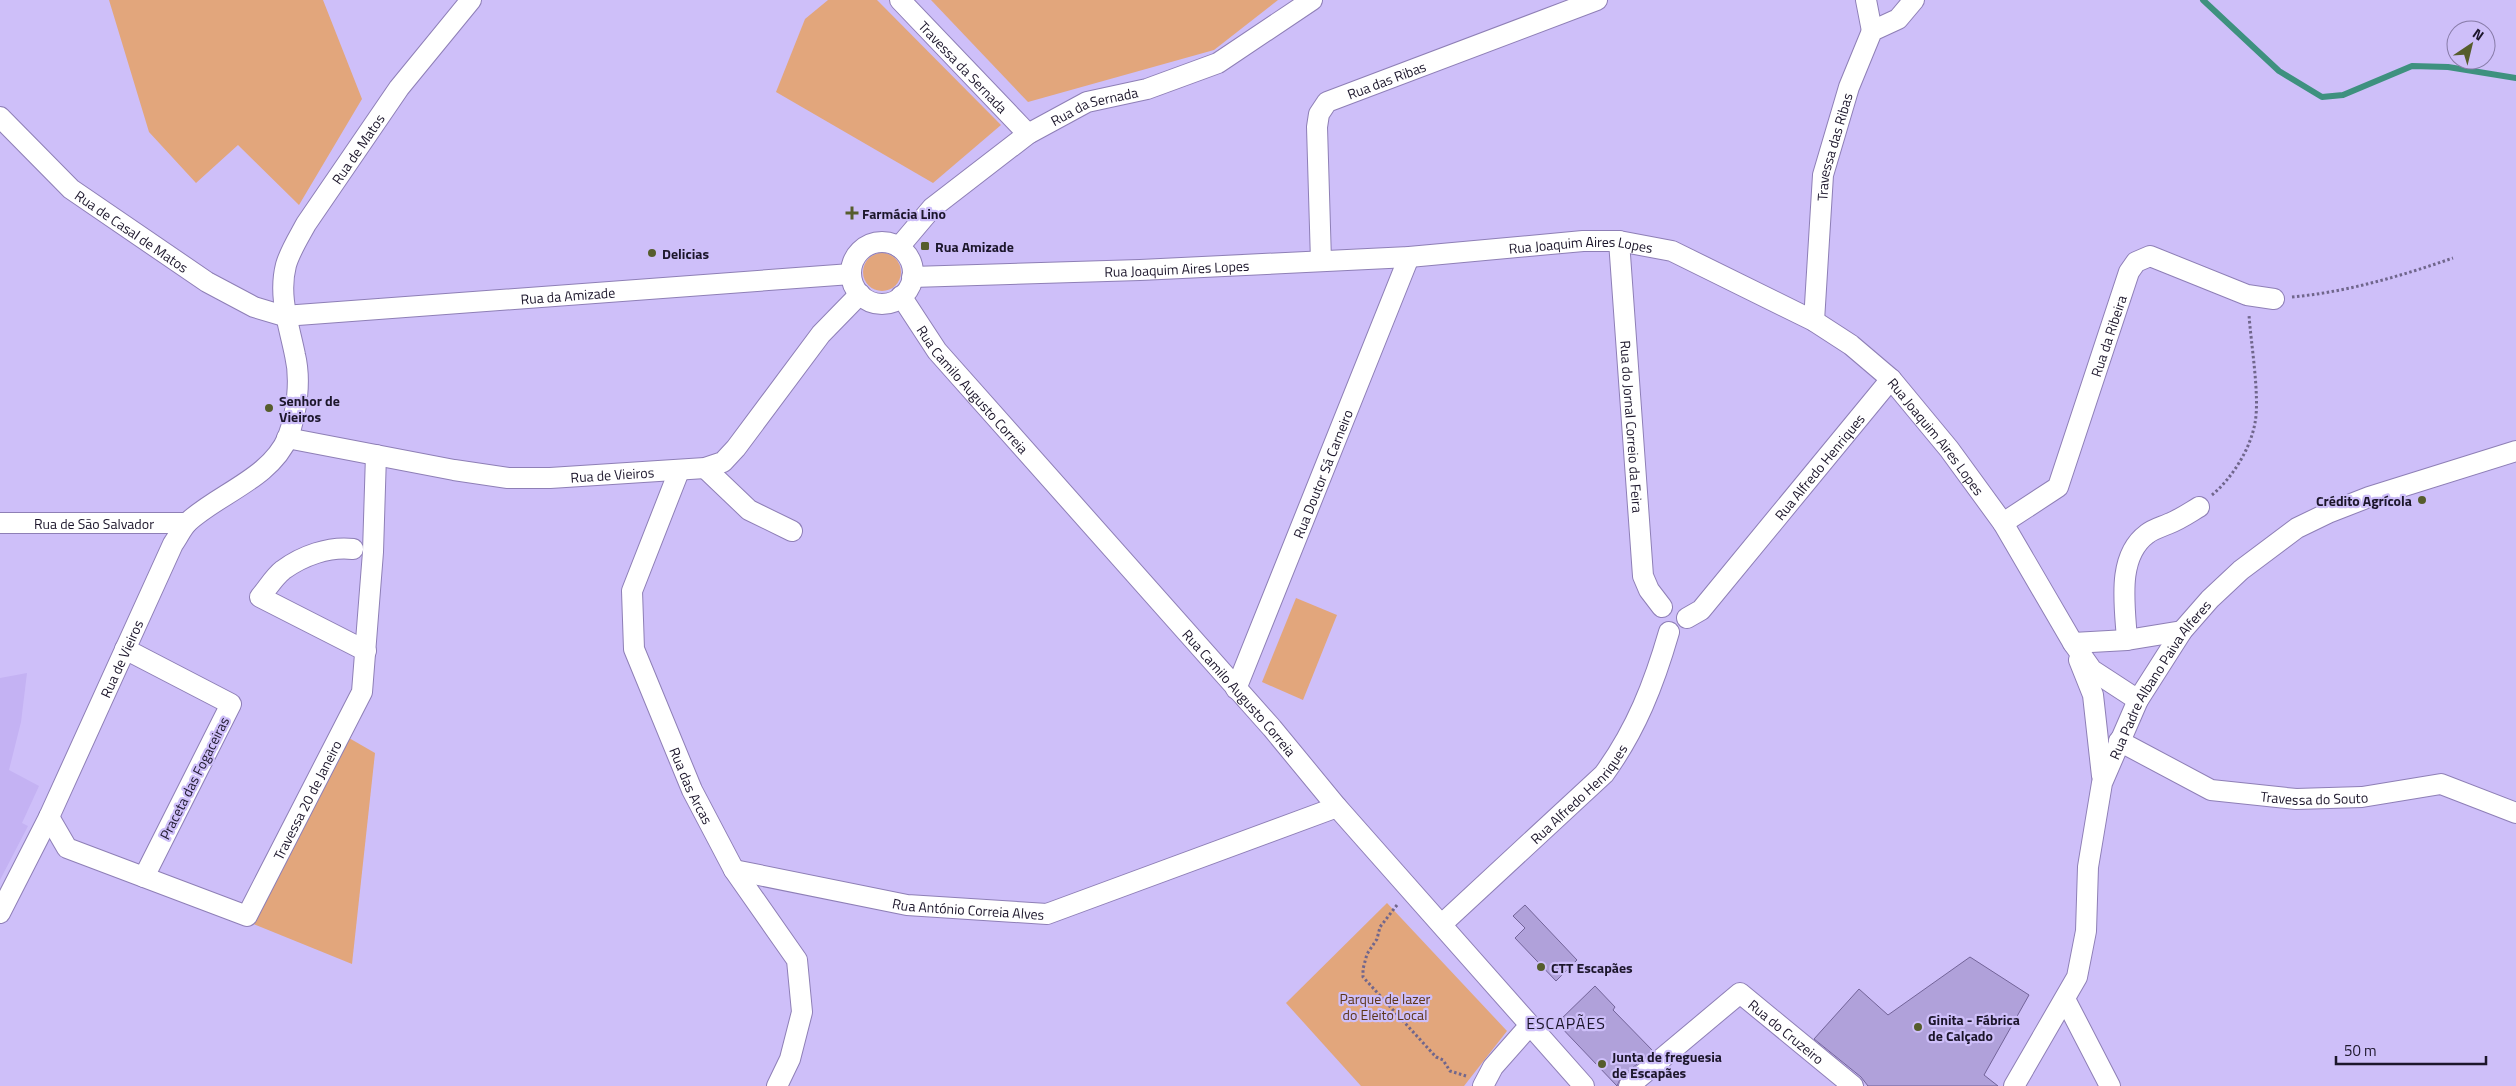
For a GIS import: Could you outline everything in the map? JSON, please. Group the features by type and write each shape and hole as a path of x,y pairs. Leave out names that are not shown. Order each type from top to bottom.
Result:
{"street":[{"name":"Rua de Matos","path":"284,316 286,265 306,224 399,88 471,0"},
{"name":"Travessa da Sernada","path":"900,0 1028,134"},
{"name":"Rua da Sernada","path":"899,247 932,208 1028,134 1087,102 1146,89 1218,63 1312,0"},
{"name":"Rua das Ribas","path":"1321,261 1317,127 1319,114 1327,102 1597,0"},
{"path":"1866,0 1872,31 1898,19 1914,0"},
{"name":"Travessa das Ribas","path":"1814,321 1823,175 1849,87 1872,31"},
{"name":"Rua de Casal de Matos","path":"0,117 71,189 207,282 254,307 284,316"},
{"name":"Rua Joaquim Aires Lopes","path":"912,277 1409,257 1583,241 1619,241 1672,251 1814,321 1851,345 1891,379 1949,449 2003,523 2073,644"},
{"name":"Rua do Jornal Correio da Feira","path":"1619,241 1643,576 1648,590 1662,607"},
{"path":"890,243 899,247 910,260 912,277 907,291 901,296 885,303 867,300 855,288 851,274 856,256 871,244 890,243"},
{"name":"Rua da Ribeira","path":"2003,523 2058,487 2129,272 2136,262 2150,256 2247,295 2274,299"},
{"name":"Rua Doutor Sá Carneiro","path":"1236,689 1409,257"},
{"name":"Rua da Amizade","path":"284,316 851,274"},
{"name":"Rua de Vieiros","path":"287,438 454,470 508,478 550,478 705,468 723,462 736,448 821,334 860,294"},
{"name":"Rua Camilo Augusto Correia","path":"901,296 937,351 1272,728 1337,807 1584,1086"},
{"name":"Rua de Vieiros","path":"0,913 49,817 173,544 187,523 239,489 274,458 287,438 294,412 298,380 296,356 284,316"},
{"name":"Rua Alfredo Henriques","path":"1442,924 1604,774 1621,751 1654,684 1669,632 1680,630 1687,618 1701,610 1891,379"},
{"name":"Travessa 20 de Janeiro","path":"49,817 67,848 247,916 362,692 373,552 376,455"},
{"name":"Rua Padre Albano Paiva Alferes","path":"2014,1086 2077,977 2086,931 2088,868 2102,783 2138,700 2182,631 2241,570 2297,528 2328,513 2369,497 2514,457"},
{"path":"705,468 749,510 792,531"},
{"name":"Rua das Arcas","path":"679,471 632,591 634,649 692,790 734,870 797,960 802,1012 790,1059 777,1086"},
{"path":"2126,640 2124,590 2126,571 2135,544 2148,532 2170,524 2199,507"},
{"name":"Rua de São Salvador","path":"0,523 187,523"},
{"path":"353,549 340,547 307,556 282,571 260,597 366,651"},
{"path":"1669,632 1662,629 1657,620 1662,607 1670,603 1680,605 1687,618"},
{"path":"2073,644 2126,640 2182,631"},
{"path":"2073,644 2092,670 2138,700"},
{"path":"2073,644 2093,695 2099,737 2102,783"},
{"name":"Praceta das Fogaceiras","path":"126,649 231,704 144,877"},
{"name":"Travessa do Souto","path":"2119,741 2212,790 2306,799 2362,797 2441,784 2516,812"},
{"name":"Rua António Correia Alves","path":"734,870 908,905 1047,914 1337,807"},
{"name":"Rua do Cruzeiro","path":"1629,1086 1740,993 1853,1086"},
{"path":"2065,999 2110,1086"},
{"path":"1476,1082 1493,1067 1530,1025"}],"path":[{"path":"2274,299 2304,296 2363,284 2410,272 2453,258"},
{"path":"2199,507 2221,488 2249,446 2256,422 2247,295"},
{"path":"1413,891 1391,911 1380,927 1377,939 1367,954 1363,977 1436,1057 1443,1060 1450,1070 1476,1082"}],"shaded area":[{"path":"27,673 21,722 9,770 39,786 22,823 28,826 0,880 0,678"}],"green space":[{"path":"109,0 323,0 362,99 299,205 238,145 196,183 149,132"},
{"path":"828,0 877,0 1001,125 933,183 776,92 805,19"},
{"path":"931,0 1278,0 1214,50 1028,102"},
{"path":"882,253 895,259 901,272 895,285 882,291 869,285 863,272 869,259"},
{"path":"1296,598 1337,615 1303,700 1262,682"},
{"path":"349,738 375,753 352,964 251,923"},
{"name":"Parque de lazer do Eleito Local","path":"1387,903 1507,1031 1464,1086 1361,1086 1286,1003"}],"building":[{"path":"1525,905 1577,960 1556,981 1515,938 1525,928 1513,916"},
{"name":"Ginita - Fábrica de Calçado","path":"1970,957 2029,995 1984,1075 1998,1086 1868,1086 1861,1077 1814,1039 1859,989 1888,1015"},
{"path":"1595,986 1615,1007 1613,1010 1653,1051 1621,1077 1617,1086 1557,1023"}],"waterway":[{"path":"2203,0 2279,71 2322,97 2343,95 2412,66 2448,67 2516,78"}],"place":[{"name":"Farmácia Lino","path":"852,213"},
{"name":"Rua Amizade","path":"925,246"},
{"name":"Delicias","path":"652,253"},
{"name":"Senhor de Vieiros","path":"269,408"},
{"name":"Crédito Agrícola","path":"2422,500"},
{"name":"CTT Escapães","path":"1541,967"},
{"name":"Ginita - Fábrica de Calçado","path":"1918,1027"},
{"name":"Junta de freguesia de Escapães","path":"1602,1064"}],"district":[{"name":"ESCAPÃES","path":"1566,1023"}]}
